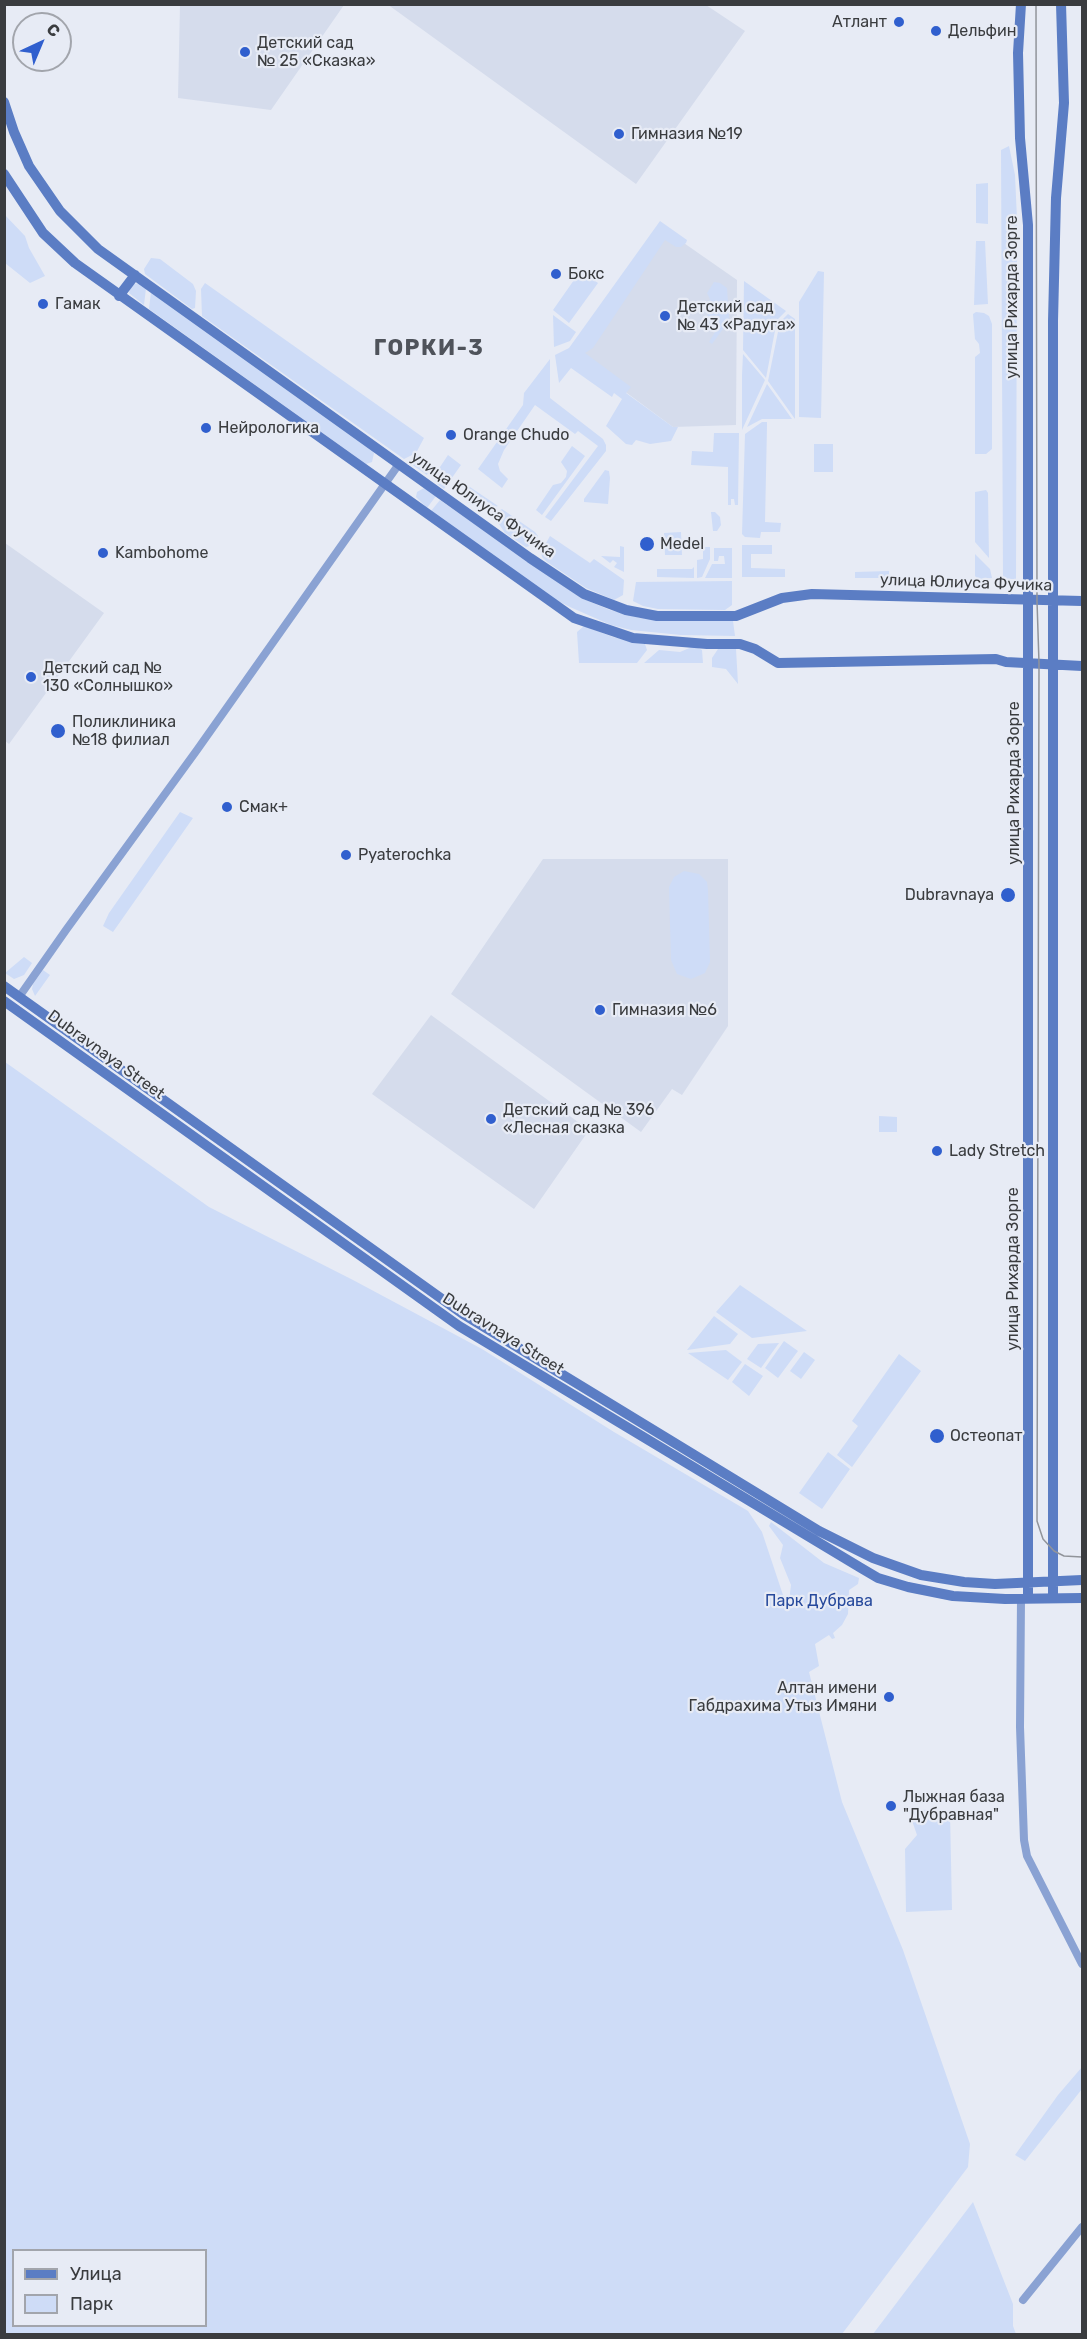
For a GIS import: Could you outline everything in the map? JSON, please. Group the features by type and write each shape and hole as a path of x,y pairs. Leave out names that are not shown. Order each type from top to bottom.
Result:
{"street":[{"name":"улица Рихарда Зорге","path":"1021,4 1018,53 1020,138 1028,225 1029,1582 1025,1598"},
{"path":"1053,1598 1053,321 1056,198 1064,103 1061,4"},
{"name":"улица Юлиуса Фучика","path":"4,102 29,166 52,201 98,249 584,594 626,610 657,616 736,616 782,598 812,594 1083,601"},
{"path":"4,174 43,233 75,263 574,618 633,638 707,644 740,644 755,649 778,663 996,658 1006,662 1083,666"},
{"path":"119,296 135,275"},
{"path":"8,1004 19,997 399,464"},
{"name":"Dubravnaya Street","path":"4,986 463,1314 819,1531 873,1558 921,1575 974,1582 1083,1580"},
{"name":"Dubravnaya Street","path":"8,1004 459,1326 793,1529 878,1578 953,1596 1083,1598"},
{"path":"1025,1598 1020,1727 1024,1840 1027,1856 1083,1964"},
{"path":"1023,2300 1083,2227"}],"shaded area":[{"name":"Гимназия №19","path":"387,4 706,5 745,31 636,184"},
{"name":"Детский сад № 25 «Сказка»","path":"180,5 344,5 271,110 178,98"},
{"name":"Детский сад № 43 «Радуга»","path":"658,225 737,280 736,425 673,427 570,351"},
{"name":"Детский сад № 130 «Солнышко»","path":"5,543 104,613 9,744 4,740"},
{"name":"Гимназия №6","path":"543,859 728,859 728,1026 682,1095 672,1089 641,1132 451,994"},
{"name":"Детский сад № 396 «Лесная сказка","path":"431,1015 589,1130 534,1209 372,1094"}],"green space":[{"path":"1009,146 1015,175 1017,219 1016,579 1003,577 1001,150"},
{"path":"988,183 988,224 976,223 976,184"},
{"path":"4,214 25,236 45,276 30,283 5,263"},
{"path":"660,221 687,240 686,243 681,247 676,247 665,240 593,348 585,353 631,387 626,393 673,427 678,427 671,441 650,444 636,440 632,445 626,444 606,426 622,399 614,393 612,397 571,368 559,383 555,355 569,348"},
{"path":"976,241 985,241 988,304 974,305"},
{"path":"151,258 160,259 193,284 196,291 195,308 192,309 145,274 144,269"},
{"path":"581,270 598,283 569,323 553,310"},
{"path":"818,271 824,272 821,418 799,417 799,302"},
{"path":"744,281 786,311 777,320 766,378 743,350"},
{"path":"714,282 727,288 729,317 728,322 712,344 709,342 715,332 703,322 714,306 708,302 710,299 707,293"},
{"path":"139,283 146,288 144,305 129,293 130,287"},
{"path":"205,283 424,438 416,453 404,459 202,316 201,289"},
{"path":"151,292 372,450 374,453 372,462 366,464 149,309"},
{"path":"976,312 989,316 992,324 992,449 986,454 975,454 975,357 980,353 979,344 975,339 973,314"},
{"path":"788,314 795,319 795,419 768,381 780,322"},
{"path":"553,315 576,332 570,341 554,347"},
{"path":"743,354 765,380 742,430 742,375"},
{"path":"550,359 550,398 603,439 606,445 606,451 551,521 545,517 598,446 578,431 575,434 535,405 504,450 498,464 500,471 508,479 502,488 478,469 523,405 524,393"},
{"path":"767,384 792,419 762,419 747,427"},
{"path":"762,422 767,422 765,522 781,523 780,532 761,532 760,538 745,537 742,534 745,434"},
{"path":"714,433 739,433 738,505 735,505 734,499 731,499 731,505 728,505 728,467 691,465 692,451 713,452"},
{"path":"814,444 833,444 833,472 814,472"},
{"path":"572,446 585,456 542,515 536,510 553,485 561,483 566,477 567,471 561,462"},
{"path":"448,455 461,465 444,489 437,484 434,476"},
{"path":"419,457 429,462 431,466 427,475 411,464"},
{"path":"605,470 609,471 610,478 608,504 584,502 584,499"},
{"path":"466,486 498,506 495,507 479,496 476,499 462,490"},
{"path":"424,488 436,496 427,508 416,497 417,492"},
{"path":"986,490 988,493 989,558 975,542 975,492"},
{"path":"440,500 581,598 610,610 640,618 733,621 735,636 681,635 631,630 611,625 570,607 556,600 431,511"},
{"path":"502,509 535,532 538,536 533,545 526,547 505,533 499,524 503,518 495,513"},
{"path":"711,512 715,512 720,517 721,525 717,531 713,531"},
{"path":"681,532 682,555 665,555 664,533"},
{"path":"550,536 590,563 594,559 624,580 623,595 614,600 586,588 547,562 541,552"},
{"path":"742,545 772,545 772,554 751,554 751,568 785,569 785,577 742,577"},
{"path":"620,546 624,547 624,572 614,567 617,563 613,560 610,563 601,556 620,557"},
{"path":"703,547 710,547 710,559 702,577 697,578 697,560 703,559"},
{"path":"714,548 732,548 732,578 705,578 712,564 725,564 724,556 719,556 718,561 714,561"},
{"path":"975,554 990,569 992,578 978,579 975,576"},
{"path":"694,567 694,578 657,577 657,569 692,569"},
{"path":"889,571 889,578 855,578 855,572"},
{"path":"732,581 732,605 725,610 658,609 633,601 636,582"},
{"path":"584,626 613,637 645,644 647,650 637,663 579,663 577,632"},
{"path":"694,646 702,650 703,663 644,663 659,650 680,652"},
{"path":"718,649 736,649 738,684 726,669 712,667 712,658"},
{"path":"180,812 193,818 113,932 103,926 109,913"},
{"path":"684,871 699,874 707,882 708,890 710,962 705,973 691,979 677,974 671,960 669,887 674,877"},
{"path":"24,957 32,963 24,975 14,979 5,973"},
{"path":"43,970 50,975 35,996 32,989 33,984"},
{"name":"Парк Дубрава","path":"5,1062 209,1207 482,1349 614,1432 748,1511 762,1532 788,1610 791,1585 780,1558 783,1545 769,1526 771,1522 824,1563 859,1578 858,1584 849,1590 848,1614 842,1625 833,1633 835,1638 832,1639 829,1635 815,1644 819,1666 809,1672 842,1802 903,1950 970,2144 968,2167 842,2334 5,2334"},
{"path":"879,1116 897,1117 897,1132 879,1132"},
{"path":"740,1285 807,1331 752,1338 716,1312"},
{"path":"714,1316 738,1334 730,1344 687,1350"},
{"path":"784,1341 798,1351 778,1378 765,1368"},
{"path":"779,1343 761,1368 747,1359 758,1344"},
{"path":"726,1350 742,1362 728,1380 688,1353"},
{"path":"804,1352 815,1360 801,1379 790,1371"},
{"path":"899,1354 921,1371 852,1467 837,1455 858,1426 852,1421"},
{"path":"745,1364 763,1376 749,1396 732,1382"},
{"path":"828,1452 850,1469 822,1509 799,1493"},
{"path":"908,1809 950,1811 952,1910 906,1912 905,1849 917,1835"},
{"path":"1082,2067 1082,2089 1025,2161 1015,2155 1058,2095"},
{"path":"973,2202 1013,2304 1013,2326 1016,2334 873,2334"}],"tram line":[{"path":"1036,4 1039,663 1037,1521 1043,1539 1054,1551 1064,1556 1082,1557"}],"place":[{"name":"Атлант","path":"899,22"},
{"name":"Дельфин","path":"936,31"},
{"name":"Детский сад № 25 «Сказка»","path":"245,52"},
{"name":"Гимназия №19","path":"619,134"},
{"name":"Бокс","path":"556,274"},
{"name":"Гамак","path":"43,304"},
{"name":"Детский сад № 43 «Радуга»","path":"665,316"},
{"name":"Нейрологика","path":"206,428"},
{"name":"Orange Chudo","path":"451,435"},
{"name":"Medel","path":"647,544"},
{"name":"Kambohome","path":"103,553"},
{"name":"Детский сад № 130 «Солнышко»","path":"31,677"},
{"name":"Поликлиника №18 филиал","path":"58,731"},
{"name":"Смак+","path":"227,807"},
{"name":"Pyaterochka","path":"346,855"},
{"name":"Dubravnaya","path":"1008,895"},
{"name":"Гимназия №6","path":"600,1010"},
{"name":"Детский сад № 396 «Лесная сказка","path":"491,1119"},
{"name":"Lady Stretch","path":"937,1151"},
{"name":"Остеопат","path":"937,1436"},
{"name":"Алтан имени Габдрахима Утыз Имяни","path":"889,1697"},
{"name":"Лыжная база \"Дубравная\"","path":"891,1806"}],"district":[{"name":"ГОРКИ-3","path":"429,349"}]}
